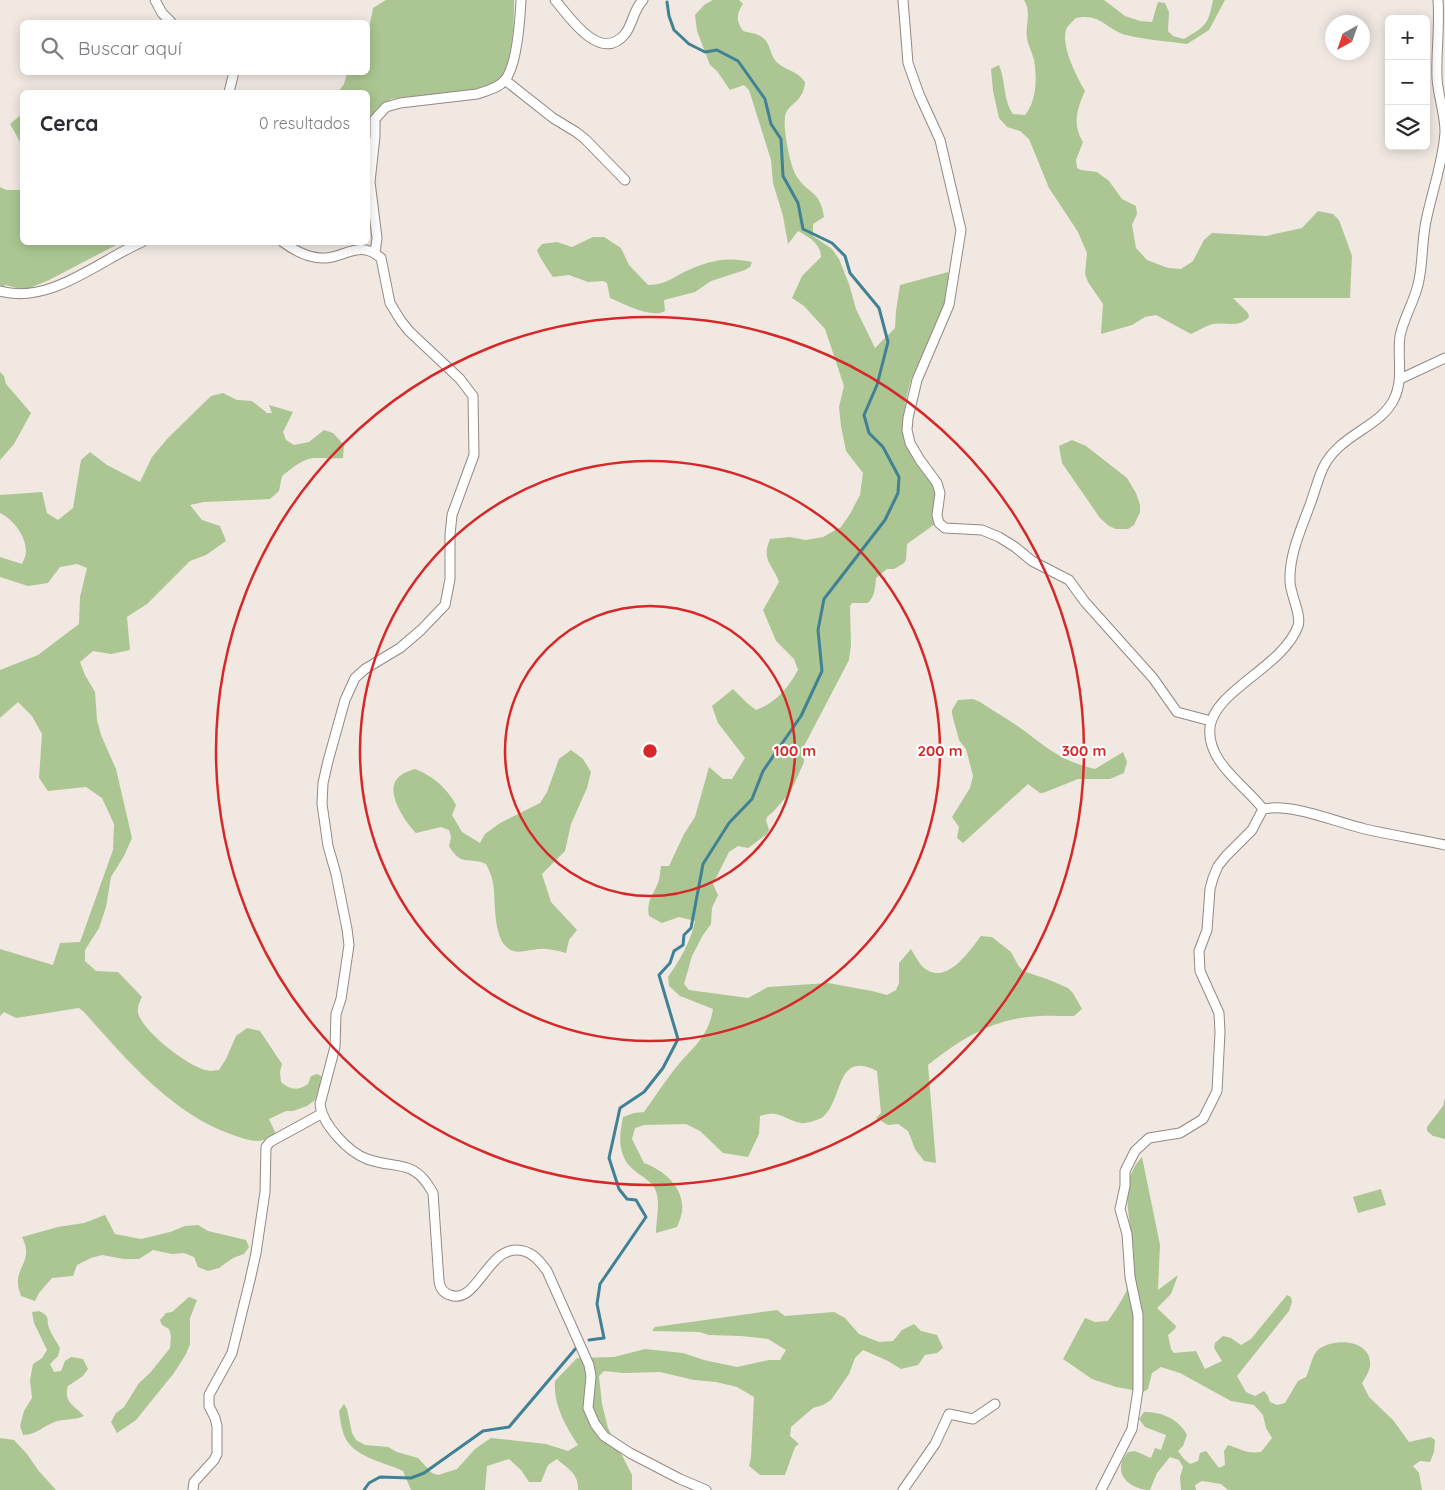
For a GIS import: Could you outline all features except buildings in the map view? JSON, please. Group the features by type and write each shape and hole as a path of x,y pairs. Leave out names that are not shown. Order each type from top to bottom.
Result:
{"street":[{"path":"155,0 162,13 169,20"},
{"path":"375,253 377,238 370,182 375,136 374,125 378,116 386,108 400,103 477,94 489,90 505,80 517,40 520,23 520,0"},
{"path":"555,0 587,36 605,43 614,42 626,33 635,11 643,0"},
{"path":"903,0 908,62 919,94 940,140 961,230 949,305 918,380 908,418 907,430 910,443 939,488 937,515 939,523 945,528 982,530 999,537 1036,564 1069,580 1085,602 1153,678 1177,712 1211,721"},
{"path":"1438,0 1437,74 1445,120 1444,146 1441,167 1425,225 1419,282 1400,336 1400,379 1394,400 1388,408 1348,438 1324,466 1294,554 1290,582 1299,623 1294,634 1280,653 1224,700 1211,721 1210,731 1211,744 1223,766 1263,809 1285,808 1306,812 1367,829 1445,845"},
{"path":"230,90 233,75"},
{"path":"505,80 553,118 585,139 625,180"},
{"path":"0,291 11,294 41,292 92,270 136,245"},
{"path":"286,245 316,258 327,258 355,250 375,253 381,258 390,303 401,321 409,331 460,379 472,396 474,455 452,515 450,579 445,605 400,648 365,669 355,678 345,700 327,766 322,804 328,846 336,874 347,929 348,946 342,990 336,1014 335,1047 320,1104 321,1114 342,1142 365,1159 412,1170 422,1175 428,1183 433,1193 439,1280 440,1287 444,1292 451,1296 460,1296 467,1293 496,1258 505,1252 521,1250 539,1260 547,1271 589,1364 591,1376 588,1408 595,1424 604,1436 630,1453 706,1490"},
{"path":"1400,379 1445,358"},
{"path":"1102,1490 1132,1429 1138,1390 1138,1315 1130,1276 1127,1234 1120,1208 1125,1186 1125,1172 1135,1151 1149,1138 1180,1133 1204,1119 1217,1091 1219,1014 1200,971 1199,951 1208,930 1210,889 1218,866 1252,830 1263,809"},
{"path":"192,1490 194,1482 217,1454 217,1426 209,1406 209,1395 232,1353 250,1280 265,1192 266,1147 270,1142 321,1114"},
{"path":"903,1490 935,1444 948,1416 952,1414 973,1419 995,1404"}],"green space":[{"path":"386,0 514,0 512,44 506,67 495,83 485,88 391,99 377,108 370,118 370,90 340,90 344,84 346,75 370,75 370,23 373,8"},
{"path":"713,0 739,0 743,4 738,14 738,21 743,31 762,37 776,61 799,75 805,82 802,95 788,109 785,117 785,130 790,157 797,177 817,197 822,208 824,217 813,224 813,236 832,249 839,259 856,309 875,348 895,328 900,285 948,272 949,286 941,315 909,387 904,414 904,432 909,450 934,488 936,496 935,524 907,544 906,560 904,563 894,569 887,569 876,578 873,595 868,603 852,603 850,606 851,645 849,660 803,748 804,762 791,791 767,817 769,830 767,834 748,848 738,846 729,852 713,884 718,895 712,908 711,924 692,956 684,984 689,990 748,998 768,987 828,983 887,995 896,990 899,983 899,963 911,949 921,965 930,971 938,973 947,971 955,966 981,936 992,937 1011,952 1023,971 1068,988 1082,1009 1074,1016 1034,1016 1000,1023 963,1040 928,1065 936,1163 924,1161 915,1149 908,1131 898,1124 888,1125 876,1118 881,1113 877,1071 863,1066 854,1067 847,1072 842,1079 830,1109 821,1118 803,1123 795,1122 777,1114 760,1116 759,1134 748,1157 723,1153 700,1131 686,1124 644,1125 635,1128 632,1139 644,1163 659,1170 672,1181 677,1188 682,1203 682,1212 677,1227 656,1233 658,1208 656,1191 647,1180 629,1165 622,1153 620,1139 623,1117 644,1112 674,1070 703,1036 711,1019 713,1009 680,996 669,986 668,977 691,936 695,921 679,917 662,923 649,916 649,902 659,881 661,866 669,866 684,834 695,817 709,767 723,779 732,779 745,758 718,723 712,706 733,689 756,710 776,699 798,670 794,659 776,641 763,610 779,582 768,562 767,552 770,539 790,537 806,540 823,537 841,527 860,495 863,473 846,451 839,407 844,386 825,329 804,306 792,298 802,276 821,257 819,248 814,241 798,231 788,244 783,216 773,183 771,160 749,90 744,85 730,90 717,71 710,65 697,31 695,15 704,5"},
{"path":"1024,0 1104,0 1125,16 1140,21 1152,22 1158,2 1165,3 1169,12 1168,31 1173,36 1184,39 1202,28 1205,24 1213,0 1225,0 1209,30 1187,44 1126,35 1091,18 1076,18 1069,25 1066,30 1066,45 1074,70 1085,91 1077,116 1078,129 1083,142 1076,160 1077,168 1097,172 1109,181 1122,199 1136,206 1137,214 1132,225 1136,248 1147,260 1168,268 1181,269 1193,261 1204,240 1212,233 1266,236 1302,228 1318,211 1333,214 1339,220 1352,256 1350,298 1233,298 1248,313 1249,317 1241,322 1211,325 1191,334 1156,315 1145,317 1132,325 1101,334 1103,304 1088,282 1085,274 1087,253 1078,232 1049,188 1029,139 1020,131 1007,127 999,118 993,91 991,69 999,65 1006,97 1013,114 1025,115 1034,96 1035,67 1027,38 1028,9"},
{"path":"20,116 20,142 10,124"},
{"path":"0,187 6,190 20,190 20,245 116,245 49,280 25,290 5,285 0,292"},
{"path":"593,237 604,237 621,248 629,265 648,285 662,283 709,262 734,259 752,262 750,267 745,270 711,281 695,292 664,300 665,311 659,313 645,312 610,298 607,283 603,281 588,282 569,275 553,277 537,250 542,244 557,242 572,247"},
{"path":"0,372 4,376 6,384 31,413 14,444 0,460"},
{"path":"223,393 237,400 252,401 267,413 272,413 269,405 293,412 283,432 286,440 294,445 309,442 324,430 333,433 344,445 343,458 314,458 301,462 282,476 279,491 270,499 204,502 190,505 202,520 220,526 226,541 206,555 190,561 147,604 127,617 130,650 111,654 93,651 80,662 95,692 97,720 101,735 116,769 132,838 111,877 106,907 99,928 85,950 85,961 96,971 118,972 142,997 138,1006 138,1012 148,1029 168,1048 192,1064 211,1071 219,1070 236,1036 247,1028 260,1031 282,1064 280,1072 281,1082 284,1085 297,1089 308,1084 311,1076 317,1074 323,1077 315,1100 307,1106 293,1111 286,1111 269,1119 276,1134 260,1141 233,1135 211,1126 190,1114 151,1083 79,1008 16,1018 4,1012 0,1016 0,949 53,965 60,943 80,942 113,850 114,824 102,798 86,787 48,791 39,778 42,734 32,716 18,702 0,718 0,670 38,655 79,624 80,597 87,568 77,564 60,567 48,583 28,586 0,577 0,557 22,564 26,552 24,540 18,529 0,513 0,495 42,492 47,513 58,520 73,508 81,460 90,452 107,465 140,482 152,457 167,439 211,396"},
{"path":"1072,440 1086,446 1127,478 1136,493 1140,505 1140,512 1134,525 1128,529 1116,529 1100,518 1062,463 1059,446"},
{"path":"973,699 1015,724 1050,750 1075,763 1095,769 1123,752 1127,762 1124,773 1110,779 1078,779 1043,793 1040,793 1028,784 963,843 957,838 959,827 952,817 970,788 973,776 966,749 959,740 952,710 958,700"},
{"path":"571,750 583,759 591,772 587,788 571,824 565,851 542,874 551,902 577,930 569,940 566,953 546,949 512,951 504,944 497,928 493,880 486,864 458,857 449,846 451,837 449,830 441,827 416,833 399,809 393,788 401,775 415,769 428,775 444,788 456,805 452,815 462,832 480,843 485,834 500,823 540,803 547,792 559,759"},
{"path":"1445,1098 1445,1139 1433,1136 1427,1131 1427,1127 1443,1106"},
{"path":"1142,1157 1160,1245 1158,1290 1178,1275 1171,1294 1157,1308 1176,1326 1168,1335 1171,1349 1174,1353 1196,1351 1205,1369 1222,1361 1214,1348 1215,1343 1223,1336 1231,1338 1241,1345 1251,1339 1287,1295 1291,1297 1292,1302 1289,1311 1237,1376 1246,1392 1255,1396 1264,1391 1270,1402 1277,1405 1285,1403 1298,1381 1306,1377 1313,1358 1319,1349 1326,1345 1343,1342 1359,1346 1365,1350 1369,1357 1369,1370 1362,1383 1369,1397 1393,1420 1409,1442 1431,1437 1435,1440 1434,1452 1430,1462 1420,1461 1413,1466 1419,1473 1422,1490 1228,1490 1221,1484 1202,1481 1195,1485 1196,1490 1181,1490 1180,1477 1183,1467 1179,1460 1170,1457 1157,1473 1150,1490 1135,1487 1123,1477 1121,1472 1122,1461 1128,1452 1135,1451 1151,1458 1155,1448 1161,1450 1166,1435 1145,1427 1139,1419 1144,1412 1163,1415 1175,1421 1184,1429 1187,1435 1183,1446 1178,1451 1190,1464 1198,1461 1200,1453 1206,1451 1219,1468 1225,1465 1224,1451 1228,1445 1247,1452 1261,1452 1272,1438 1266,1428 1263,1415 1254,1405 1231,1401 1180,1373 1161,1367 1152,1373 1148,1389 1143,1392 1116,1387 1092,1379 1063,1359 1085,1318 1095,1322 1108,1321 1121,1302 1131,1280 1134,1265 1127,1194 1134,1168"},
{"path":"1381,1189 1386,1205 1358,1213 1353,1197"},
{"path":"105,1215 115,1234 141,1239 170,1232 185,1226 198,1225 208,1231 246,1240 249,1247 244,1254 233,1258 219,1268 208,1271 198,1267 194,1257 184,1253 172,1254 153,1250 139,1259 124,1259 102,1255 77,1265 73,1276 52,1278 39,1293 35,1301 21,1296 18,1278 26,1252 22,1237 58,1227 84,1223"},
{"path":"189,1297 197,1300 190,1318 190,1344 186,1354 174,1373 136,1420 117,1433 111,1422 116,1413 124,1407 139,1383 150,1373 170,1348 171,1336 169,1329 162,1325 160,1320 166,1313 172,1312"},
{"path":"777,1310 785,1316 834,1312 845,1318 859,1334 879,1342 893,1341 902,1330 914,1324 921,1331 937,1335 943,1348 937,1353 925,1355 918,1365 901,1369 863,1350 855,1358 849,1374 831,1400 813,1408 791,1427 790,1436 799,1444 795,1447 785,1475 760,1475 749,1466 754,1397 737,1387 660,1372 623,1373 604,1371 599,1376 602,1404 608,1428 632,1475 632,1490 578,1490 575,1476 557,1459 548,1465 541,1482 529,1482 521,1470 509,1459 487,1466 485,1490 411,1490 403,1471 361,1454 348,1442 342,1429 339,1411 344,1404 347,1409 352,1433 356,1440 365,1445 388,1447 397,1452 418,1458 432,1473 438,1475 457,1469 475,1449 491,1438 546,1444 568,1451 578,1445 558,1406 555,1381 577,1358 614,1357 645,1349 683,1353 704,1360 737,1367 769,1360 780,1360 786,1350 768,1339 709,1335 699,1332 652,1331 655,1327"},
{"path":"39,1311 46,1315 51,1332 60,1348 58,1356 50,1364 54,1372 61,1371 65,1361 71,1357 83,1359 88,1369 83,1376 68,1386 67,1391 70,1403 84,1416 56,1421 35,1432 23,1435 20,1426 24,1411 32,1398 30,1380 33,1364 42,1358 47,1350 34,1323 32,1312"},
{"path":"0,1438 14,1440 56,1490 0,1490"}],"waterway":[{"path":"589,1340 604,1338 597,1304 600,1284 646,1217 636,1200 627,1199 619,1189 609,1158 620,1108 644,1092 663,1068 678,1039 659,975 670,963 674,951 683,945 684,935 691,928 703,864 729,823 752,799 763,771 801,716 822,671 818,630 824,599 885,520 898,493 899,477 883,447 869,433 864,415 877,385 888,342 879,308 850,273 845,256 832,243 803,229 798,203 783,176 781,139 771,124 765,99 738,61 717,50 705,52 689,44 674,30 667,2"},
{"path":"364,1490 369,1483 380,1477 411,1478 424,1473 483,1431 509,1427 577,1347"}]}
